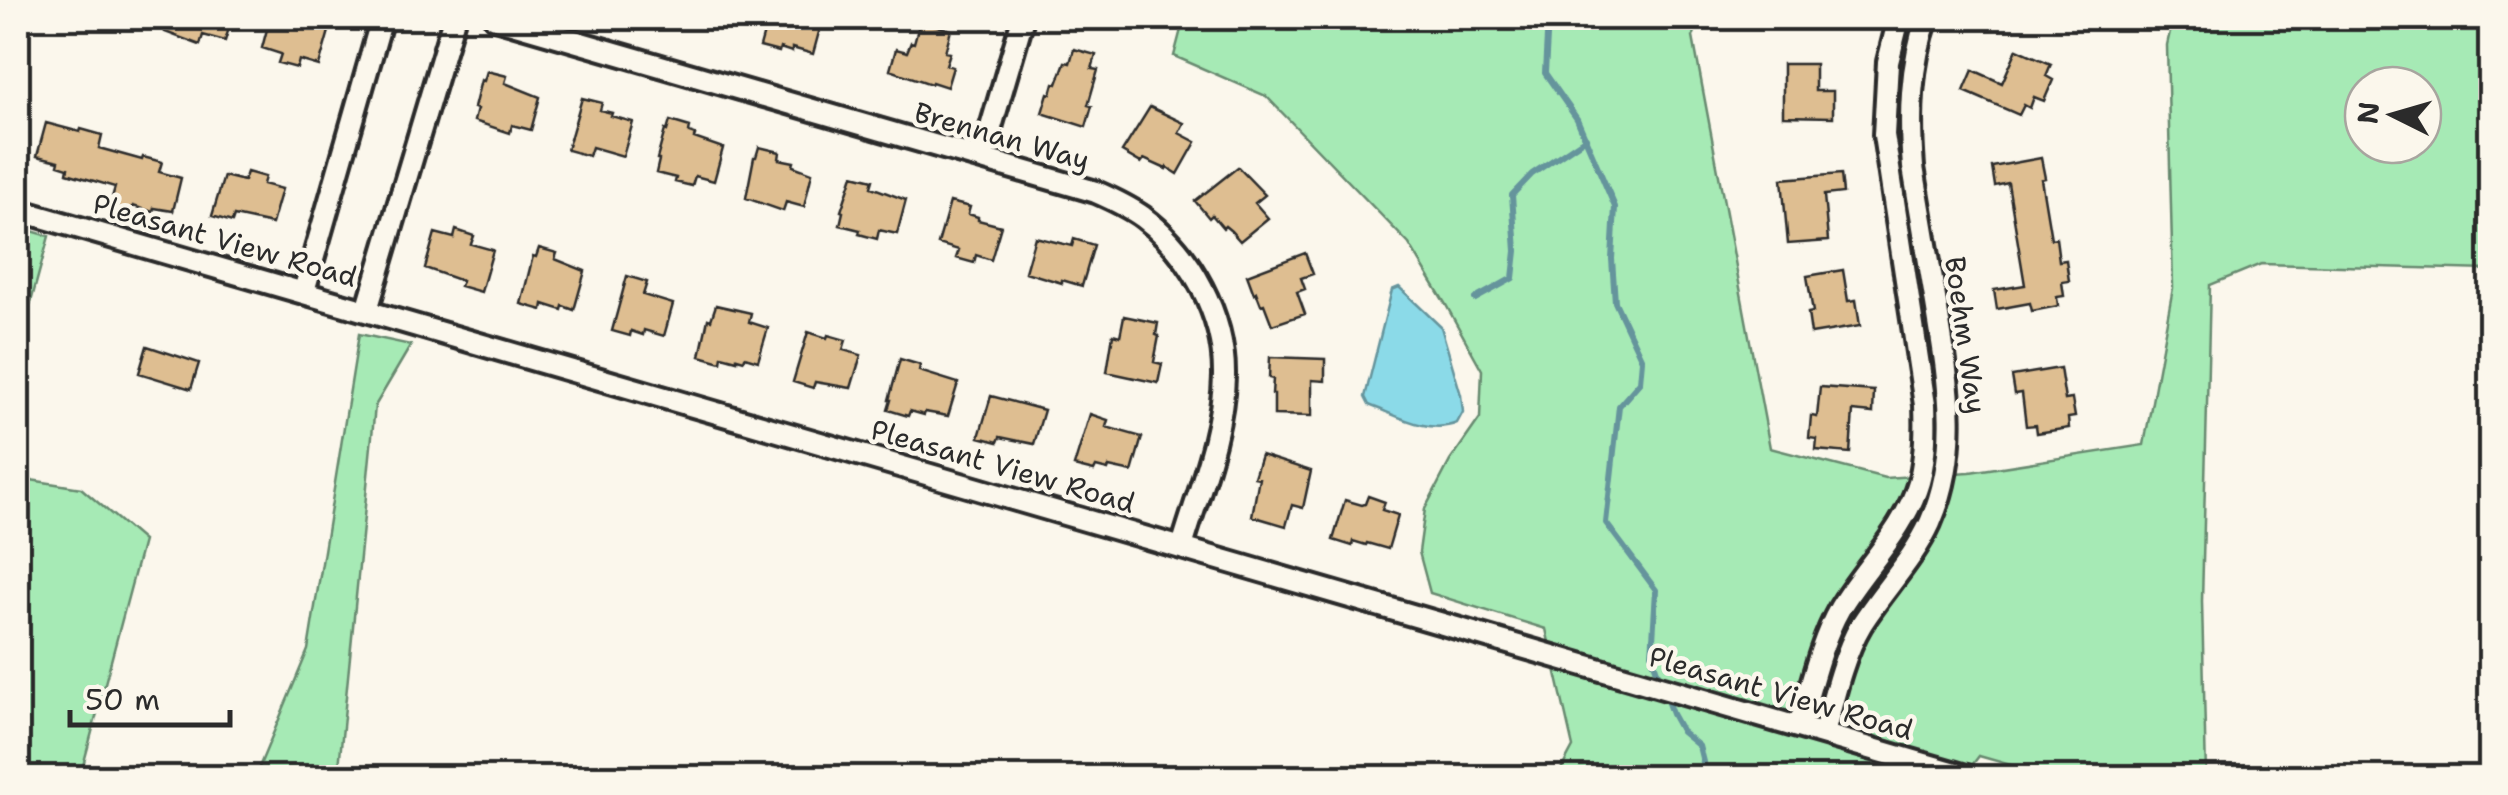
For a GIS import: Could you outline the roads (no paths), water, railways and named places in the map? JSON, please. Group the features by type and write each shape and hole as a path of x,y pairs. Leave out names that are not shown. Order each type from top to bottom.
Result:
{"street":[{"path":"304,291 382,18"},
{"path":"367,310 454,18"},
{"name":"Brennan Way","path":"495,18 1096,192 1143,217 1187,262 1213,314 1221,344 1224,375 1220,410 1182,547"},
{"path":"982,158 1023,18"},
{"name":"Boehm Way","path":"1800,726 1828,634 1840,608 1903,518 1918,483 1926,436 1926,404 1886,152 1888,62 1899,18"},
{"name":"Boehm Way","path":"1824,734 1850,648 1925,531 1941,492 1948,460 1952,427 1950,388 1911,144 1910,104 1926,18"},
{"path":"1886,152 1911,144"},
{"name":"Pleasant View Road","path":"18,210 1973,778"},
{"path":"1903,518 1925,531"}],"water":[{"path":"1399,287 1441,327 1461,395 1463,412 1457,423 1435,427 1413,422 1369,405 1365,397 1392,290"}],"waterway":[{"path":"1548,18 1545,73 1577,119 1615,207 1615,302 1642,360 1640,382 1619,406 1606,523 1656,590 1652,656 1660,680"},
{"path":"1475,299 1513,278 1516,251 1512,195 1532,174 1586,138"},
{"path":"1664,692 1682,732 1699,746 1707,778"}]}
